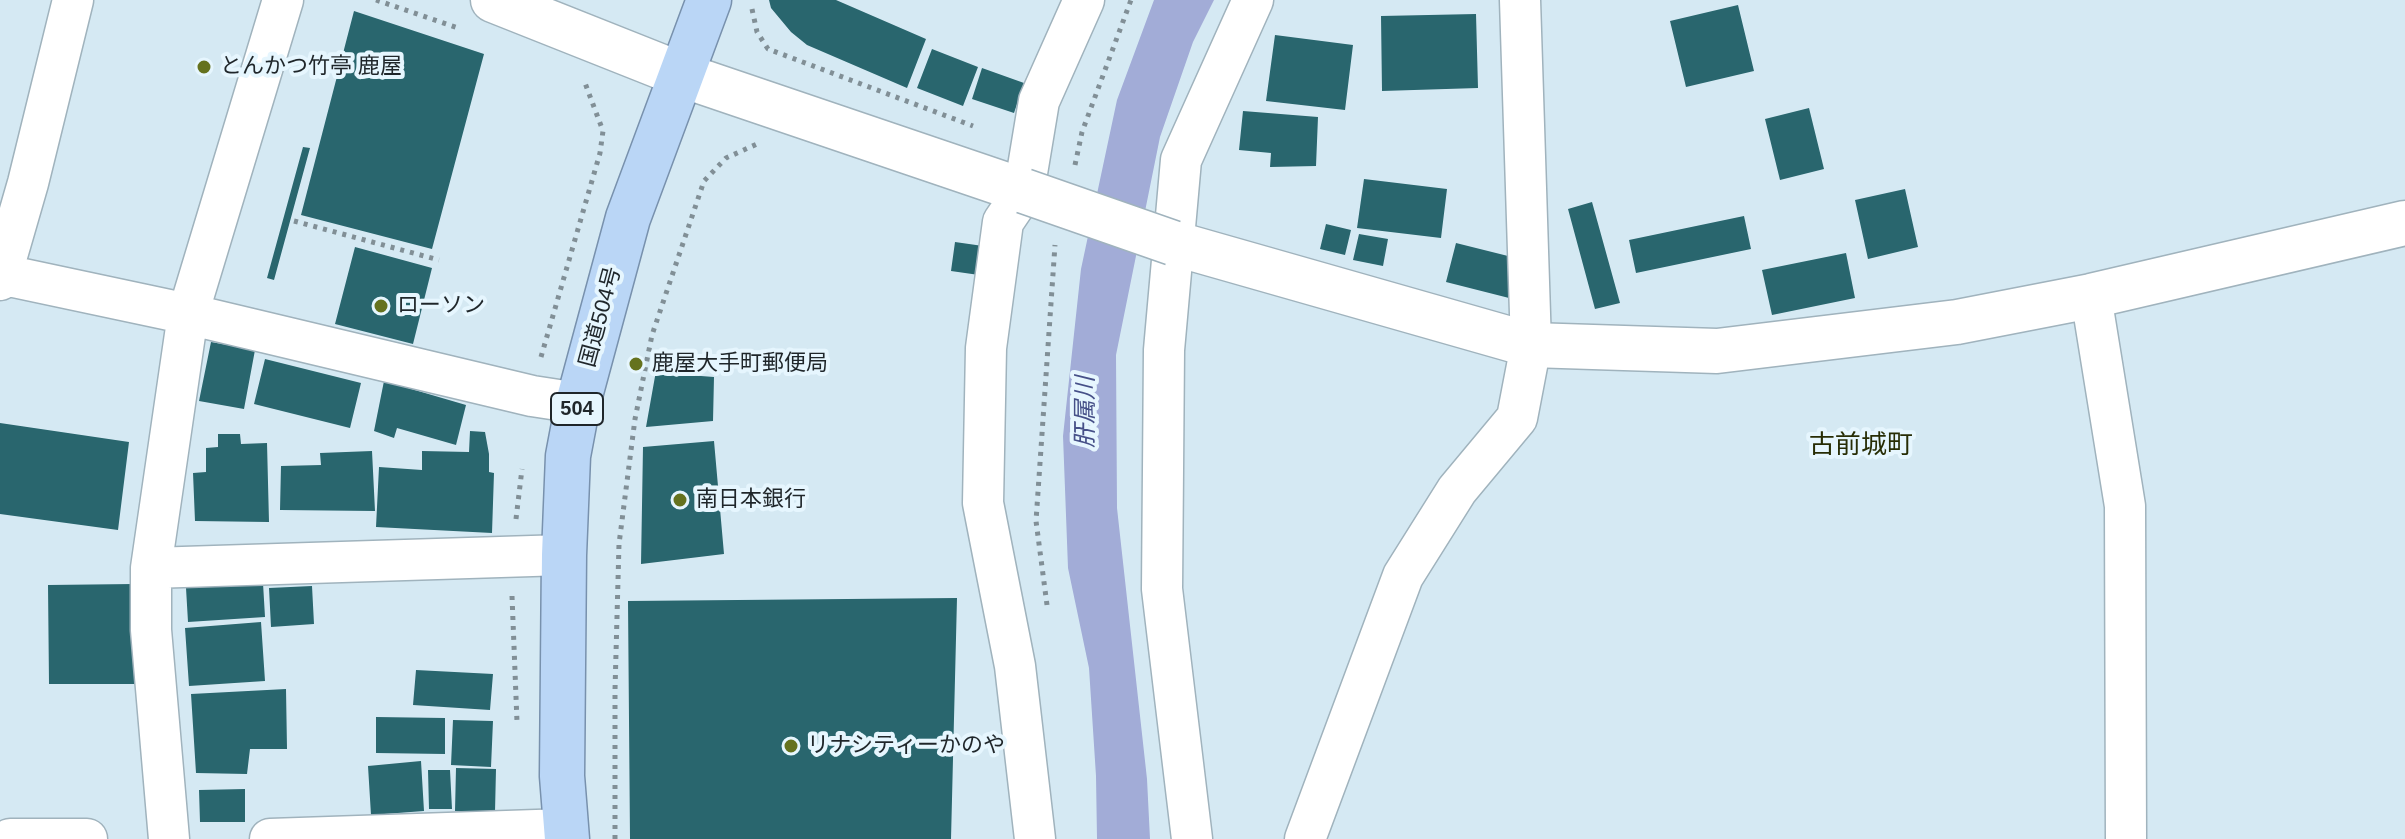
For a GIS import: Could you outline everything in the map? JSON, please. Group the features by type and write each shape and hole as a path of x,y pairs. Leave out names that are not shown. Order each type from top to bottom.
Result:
{"highway":[{"name":"国道504号","path":"566,834 562,776 568,456 578,403 628,218 709,0"}],"street":[{"path":"73,0 28,183 1,276 188,314 532,396 578,403"},
{"path":"169,839 151,630 151,568 188,314 283,0"},
{"path":"1035,839 1015,666 983,503 988,333 1003,222 1024,191 1039,101 1084,0"},
{"path":"1192,839 1162,589 1164,350 1181,160 1253,0"},
{"path":"1305,839 1403,576 1457,490 1517,418 1531,345 1520,0"},
{"path":"479,15 682,75 1173,243 1531,345 1717,351 1957,322 2091,296 2405,223"},
{"path":"2091,296 2125,506 2126,839"},
{"path":"151,568 564,555"},
{"path":"270,839 566,834"},
{"path":"10,839 87,839"}],"path":[{"path":"376,0 479,15"},
{"path":"751,0 757,32 768,49 1011,140 1032,143 1076,158"},
{"path":"1073,172 1082,132 1131,0"},
{"path":"532,396 547,330 603,131 587,85 579,75"},
{"path":"615,839 619,544 635,419 652,335 704,181 726,158 757,144 770,143"},
{"path":"294,221 439,260"},
{"path":"1048,612 1036,521 1053,252 1057,239"},
{"path":"517,724 511,555 522,468"}],"water":[{"name":"肝属川","path":"1154,0 1214,0 1193,42 1160,137 1116,355 1117,508 1147,779 1150,839 1097,839 1089,668 1068,568 1063,436 1081,269 1117,100"}],"building":[{"path":"769,0 836,0 926,39 907,88 807,45 791,32 771,8"},
{"path":"1738,5 1754,71 1686,87 1670,21"},
{"path":"354,11 484,54 432,249 301,215"},
{"path":"1476,14 1478,88 1382,91 1381,16"},
{"path":"1275,35 1353,45 1345,110 1266,101"},
{"path":"932,49 978,67 963,106 917,88"},
{"path":"982,68 1024,83 1014,113 972,99"},
{"path":"1809,108 1824,169 1780,180 1765,119"},
{"path":"1243,111 1318,117 1316,166 1270,167 1271,153 1239,150"},
{"path":"303,147 310,148 274,280 267,278"},
{"path":"1364,179 1447,189 1441,238 1357,228"},
{"path":"1905,189 1918,247 1868,259 1855,200"},
{"path":"1592,202 1620,303 1595,309 1568,209"},
{"path":"1744,216 1751,249 1636,273 1629,240"},
{"path":"1326,224 1351,230 1345,255 1320,249"},
{"path":"1359,234 1388,239 1383,266 1353,260"},
{"path":"955,242 997,248 993,277 951,271"},
{"path":"1456,243 1524,260 1513,299 1446,282"},
{"name":"ローソン","path":"355,247 432,268 413,344 335,324"},
{"path":"1846,253 1855,298 1772,315 1762,270"},
{"path":"211,342 255,350 244,409 199,401"},
{"path":"684,352 688,375 714,377 713,421 646,427 659,354"},
{"path":"265,359 361,383 350,428 254,404"},
{"path":"384,381 466,405 456,445 397,428 394,438 374,431"},
{"path":"0,423 129,442 118,530 0,514"},
{"path":"470,431 485,432 489,472 494,473 492,533 376,527 379,467 422,470 422,451 469,452"},
{"path":"218,434 240,434 241,444 267,443 269,522 195,521 193,473 206,472 206,448 218,447"},
{"name":"南日本銀行","path":"714,441 724,554 641,564 643,447"},
{"path":"372,451 375,511 280,510 281,466 321,465 320,453"},
{"path":"263,583 265,617 188,622 186,588"},
{"path":"134,584 135,684 49,684 48,585"},
{"path":"312,586 314,624 271,627 269,588"},
{"name":"リナシティーかのや","path":"957,598 951,839 630,839 628,601"},
{"path":"261,622 265,681 189,686 185,628"},
{"path":"416,670 493,674 490,710 413,705"},
{"path":"286,689 287,749 250,749 247,774 196,773 191,694"},
{"path":"376,717 445,718 445,754 376,753"},
{"path":"453,720 493,721 491,767 451,765"},
{"path":"421,761 424,811 371,815 368,766"},
{"path":"456,768 496,769 495,812 455,811"},
{"path":"428,770 450,770 452,809 429,809"},
{"path":"245,789 245,822 200,822 199,790"}],"place":[{"name":"とんかつ竹亭 鹿屋","path":"204,67"},
{"name":"ローソン","path":"381,306"},
{"name":"鹿屋大手町郵便局","path":"636,364"},
{"name":"南日本銀行","path":"680,500"},
{"name":"リナシティーかのや","path":"791,746"}],"district":[{"name":"古前城町","path":"1861,446"}]}
